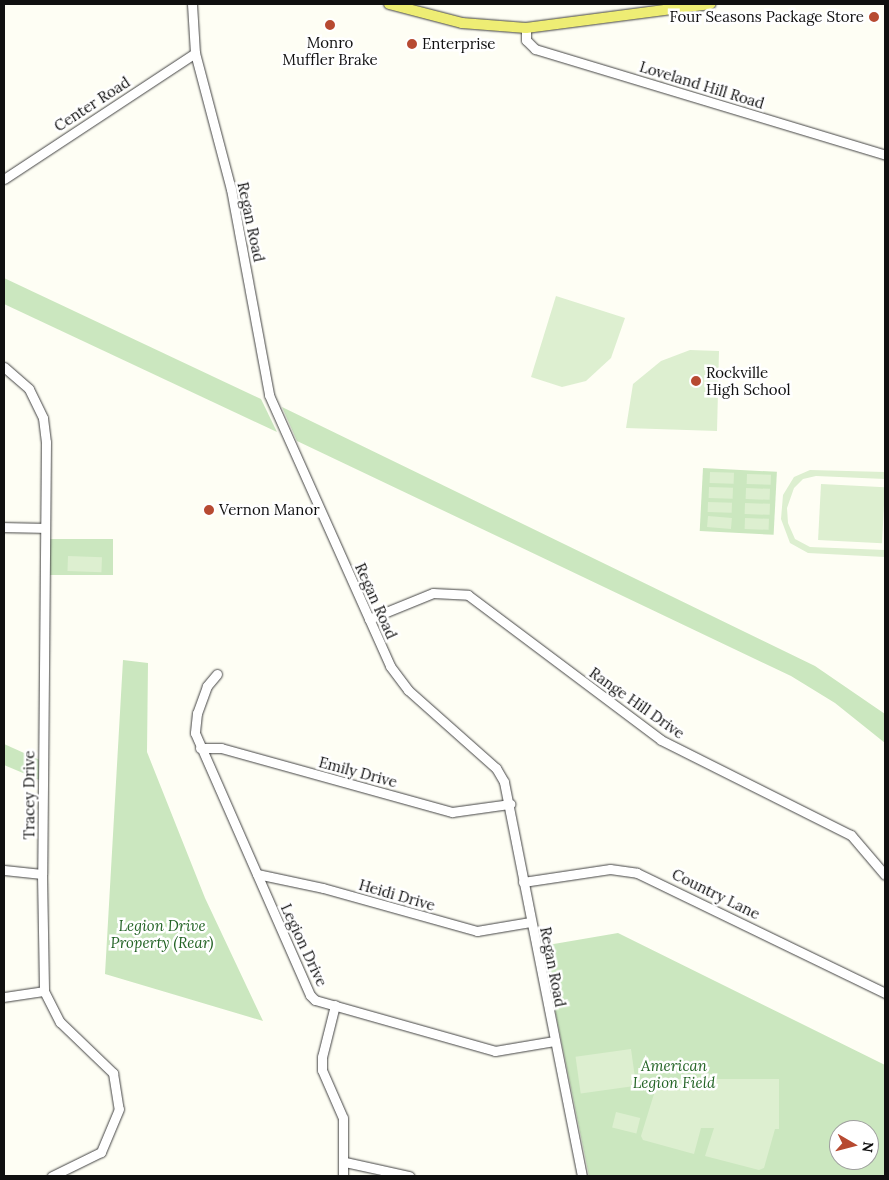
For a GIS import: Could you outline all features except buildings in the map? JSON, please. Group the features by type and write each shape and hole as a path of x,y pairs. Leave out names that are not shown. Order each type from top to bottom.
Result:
{"main road":[{"path":"390,4 462,23 526,28 710,4"}],"street":[{"name":"Regan Road","path":"192,4 195,52 231,189 269,395 369,619 400,681 496,768 504,782 510,804 530,922 582,1176"},
{"name":"Loveland Hill Road","path":"526,28 526,40 535,49 885,155"},
{"name":"Center Road","path":"4,179 195,52"},
{"name":"Tracey Drive","path":"4,368 29,389 43,418 46,442 42,874 44,991 60,1022 114,1073 119,1109 101,1152 52,1176"},
{"path":"4,527 45,528"},
{"name":"Range Hill Drive","path":"369,619 433,593 468,595 661,740 851,836 885,875"},
{"name":"Legion Drive","path":"216,674 207,686 197,712 195,733 310,995 315,1000 495,1050 554,1041"},
{"name":"Emily Drive","path":"200,748 221,748 452,812 510,804"},
{"name":"Country Lane","path":"523,882 610,869 637,872 885,993"},
{"path":"4,870 42,874"},
{"name":"Heidi Drive","path":"257,874 323,888 477,932 530,922"},
{"path":"4,998 44,991"},
{"path":"335,1005 322,1057 322,1070 343,1118 345,1162 343,1176"},
{"path":"345,1162 409,1176"}],"green space":[{"path":"4,278 261,399 277,432 4,304"},
{"path":"556,296 625,318 611,358 586,381 562,387 531,377"},
{"path":"690,350 719,351 717,431 626,428 633,384 661,361"},
{"path":"282,407 815,666 885,714 885,743 835,703 791,676 297,441"},
{"path":"703,468 777,472 774,535 700,531"},
{"path":"810,470 885,472 885,479 816,476 803,479 794,488 787,508 788,523 795,539 810,547 885,550 885,557 808,553 790,543 781,519 783,495 794,477"},
{"path":"710,472 734,473 734,484 710,483"},
{"path":"747,474 771,475 771,485 747,484"},
{"path":"821,484 885,487 882,543 818,540"},
{"path":"709,487 733,488 733,499 709,498"},
{"path":"746,488 770,489 770,500 746,499"},
{"path":"708,502 732,503 732,513 708,512"},
{"path":"745,503 770,504 770,515 745,514"},
{"path":"708,516 732,518 731,529 707,527"},
{"path":"745,518 769,519 769,530 745,529"},
{"path":"50,539 113,539 113,575 50,575"},
{"path":"68,556 102,557 101,572 67,571"},
{"name":"Legion Drive Property (Rear)","path":"123,660 148,663 147,752 205,898 263,1021 105,974"},
{"path":"4,744 42,761 42,781 4,765"},
{"name":"American Legion Field","path":"618,933 885,1065 885,1176 589,1176 542,946"},
{"path":"631,1049 636,1086 581,1093 576,1057"},
{"path":"668,1079 779,1079 779,1129 775,1129 764,1168 759,1170 705,1156 714,1128 701,1128 694,1154 643,1140 641,1136 658,1081 668,1083"},
{"path":"616,1112 640,1118 636,1134 612,1128"}],"place":[{"name":"Four Seasons Package Store","path":"874,17"},
{"name":"Monro Muffler Brake","path":"330,25"},
{"name":"Enterprise","path":"412,44"},
{"name":"Rockville High School","path":"696,381"},
{"name":"Vernon Manor","path":"209,510"}]}
